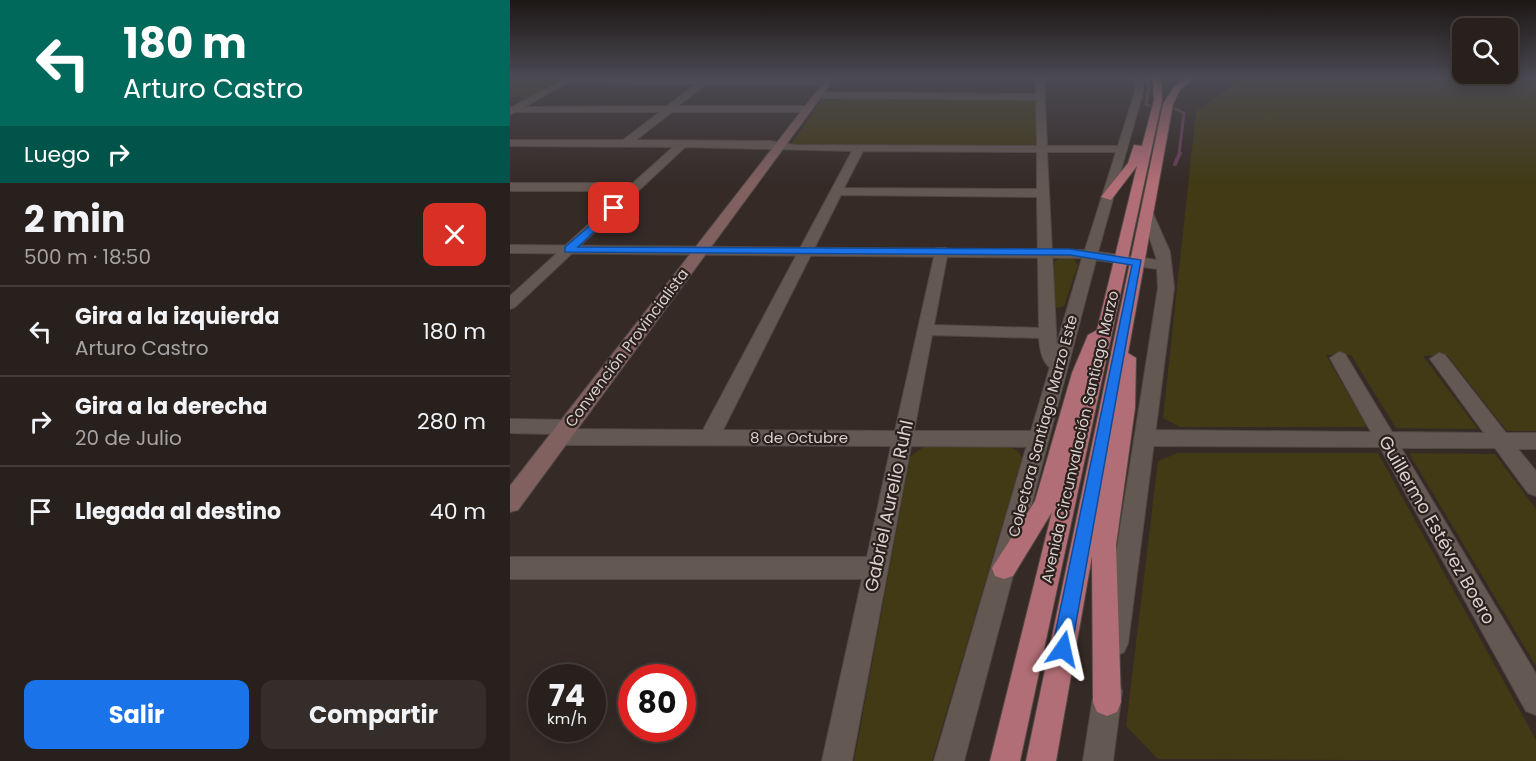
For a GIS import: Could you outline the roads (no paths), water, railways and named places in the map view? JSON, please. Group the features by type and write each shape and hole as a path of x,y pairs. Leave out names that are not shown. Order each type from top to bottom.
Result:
{"highway":[{"path":"1107,197 1133,164 1142,132 1154,114"},
{"name":"Avenida Circunvalación Santiago Marzo","path":"1041,761 1126,321 1129,261 1155,114"},
{"name":"Avenida Circunvalación Santiago Marzo","path":"1005,761 1112,300 1147,212 1166,114"},
{"path":"1004,568 1035,521 1048,494 1080,373 1112,300"},
{"path":"1107,702 1104,545 1126,402 1126,321"}],"main road":[{"name":"Convención Provincialista","path":"510,503 804,114"}],"street":[{"path":"625,144 662,114"},
{"path":"1041,114 1049,356 1059,365"},
{"name":"Colectora Santiago Marzo Este","path":"949,761 1090,255 1133,114"},
{"path":"510,143 682,144 792,148 1122,149"},
{"path":"510,304 682,144"},
{"path":"709,438 859,148"},
{"path":"510,187 636,187"},
{"path":"837,191 1043,193"},
{"path":"1098,761 1166,288 1166,266 1147,212"},
{"path":"510,249 1045,252 1090,255 1166,266"},
{"name":"Gabriel Aurelio Ruhl","path":"837,761 941,251"},
{"path":"925,330 1048,333"},
{"name":"Guillermo Estévez Boero","path":"1339,358 1536,701"},
{"path":"1439,359 1536,487"},
{"name":"8 de Octubre","path":"510,426 563,432 709,438 1039,439"},
{"path":"1144,438 1536,441"},
{"path":"510,568 876,568"}],"waterway":[{"path":"1179,154 1184,114"},
{"path":"1175,164 1180,153"}]}
